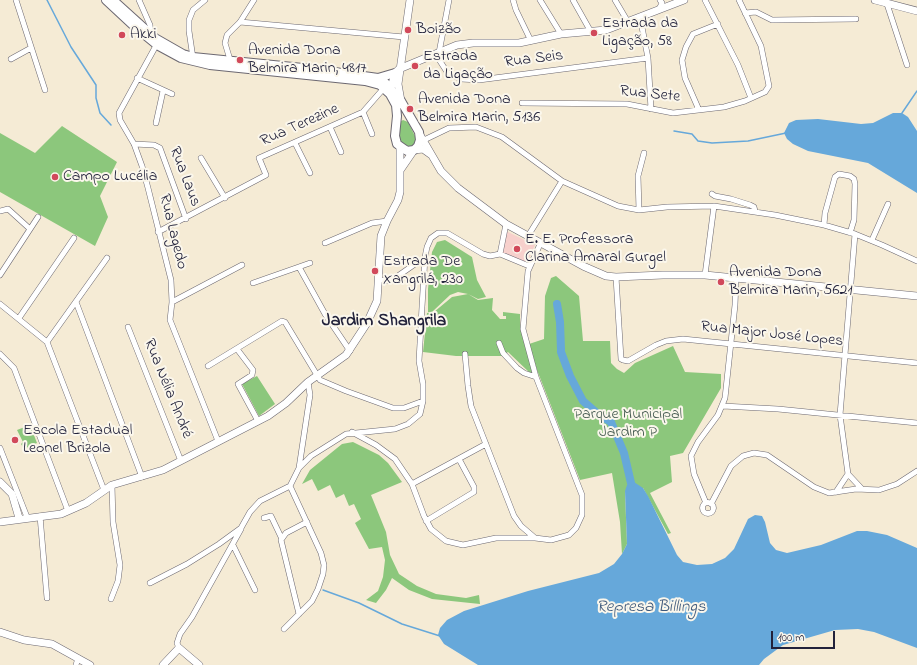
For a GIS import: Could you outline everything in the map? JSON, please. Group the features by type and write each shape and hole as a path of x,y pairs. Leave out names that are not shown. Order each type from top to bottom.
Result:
{"main road":[{"path":"106,0 149,33"},
{"path":"113,0 158,43 193,60 365,80 387,89 401,101"},
{"path":"410,0 397,71 398,88 401,101 432,156 447,178 506,224 583,266 606,276 705,275 736,280 917,296"},
{"path":"231,64 313,69 378,78 466,43 508,44 531,42 560,34 606,30 640,17 661,3 684,0"},
{"path":"875,0 917,11"},
{"path":"387,89 397,71"},
{"path":"0,522 68,511 86,503 112,485 142,477 181,461 258,422 277,410 308,382 342,358 350,350 373,314 379,294 379,249 387,221 398,200 401,170 400,148 395,140 397,120 396,105 387,89 378,78"},
{"path":"397,120 404,116 411,118"},
{"path":"401,170 419,144 422,137"},
{"path":"400,148 407,151 423,149 432,156"},
{"path":"0,482 11,487 23,518"},
{"path":"0,632 24,640 52,644 77,662 90,665"},
{"path":"162,665 179,648 200,665"}],"street":[{"path":"16,0 45,90"},
{"path":"193,60 189,20 193,10 205,0"},
{"path":"438,53 449,0"},
{"path":"513,0 531,42"},
{"path":"540,0 560,34"},
{"path":"573,0 591,32"},
{"path":"615,0 628,22"},
{"path":"705,0 718,24 752,98"},
{"path":"739,0 745,13 756,12 772,20 856,19"},
{"path":"141,1 150,25 149,33"},
{"path":"231,64 226,39 227,35 240,22 253,1"},
{"path":"886,2 907,65"},
{"name":"Rua Sete","path":"522,103 627,104 673,113 724,107 752,98 765,92 769,86 759,40 745,13"},
{"path":"640,17 648,58 651,109"},
{"path":"240,22 404,37"},
{"path":"700,110 685,78 682,60 692,34 718,24"},
{"name":"Rua Lagedo","path":"158,43 137,78 119,113 120,120 134,144 145,177 170,280 172,302 170,314 172,326 218,441"},
{"path":"11,59 31,48"},
{"name":"Rua Seis","path":"438,53 440,62 447,72 453,76 469,80 648,58"},
{"path":"137,78 162,91 172,94"},
{"name":"Rua Terezine","path":"158,232 225,198 266,175 259,158 330,128 363,112 387,89"},
{"path":"156,123 162,91"},
{"path":"363,112 372,134"},
{"path":"422,137 449,128 476,126 502,137 562,181 613,204 639,210 667,207 714,206 755,211 824,225 872,240 917,261"},
{"path":"330,128 341,152"},
{"path":"295,143 310,173"},
{"name":"Rua Laus","path":"134,144 158,146 162,151 186,218"},
{"path":"639,210 638,176 644,153"},
{"path":"201,158 225,198"},
{"path":"824,225 825,213 835,177 838,174 850,176 854,179 855,184 854,220 851,290 840,415 848,474 862,489"},
{"path":"528,236 562,181"},
{"path":"712,194 715,196 731,198 750,205 754,207 755,211"},
{"path":"872,240 888,204"},
{"path":"705,275 714,206"},
{"path":"0,211 8,209 30,229"},
{"path":"0,275 38,217"},
{"path":"325,243 372,223 387,221"},
{"path":"500,254 506,224"},
{"path":"298,468 311,456 342,436 352,432 387,430 408,424 420,414 423,401 418,356 425,260 429,242 436,234 442,232 451,234 483,254 490,256 500,254 529,266"},
{"path":"18,318 74,238"},
{"path":"352,432 388,454 404,470 412,484 426,521 431,529 441,538 457,545 471,544 496,538 558,539 569,535 580,521 583,508 582,495 536,377 522,325 529,266 541,242"},
{"path":"47,342 107,258"},
{"path":"379,280 392,280 415,264 425,260"},
{"path":"253,283 310,263"},
{"path":"172,302 242,265"},
{"path":"299,267 325,314 350,350"},
{"name":"Rua Major José Lopes","path":"616,277 620,359 628,361 656,344 674,339 731,343 917,363"},
{"path":"736,280 728,385 722,406 695,446 691,456 694,474 709,503 731,466 743,456 754,453 767,455 819,490 836,492 862,489 875,491 890,487 906,479 917,471"},
{"path":"76,302 142,477"},
{"path":"0,304 47,342 104,490"},
{"path":"208,366 282,321 285,322 318,376 329,384 393,408 404,408 423,401"},
{"name":"Rua Nélia André","path":"128,327 181,461"},
{"path":"499,343 503,353 517,368 524,373 536,377"},
{"path":"237,349 253,369 252,375 238,384 258,422"},
{"path":"0,354 14,368 68,511"},
{"path":"465,354 469,394 486,444 514,516 521,526 535,538"},
{"path":"179,648 177,643 180,634 192,617 254,506 290,486 298,468 310,395 308,382"},
{"path":"722,406 840,415 917,423"},
{"path":"412,484 486,444"},
{"path":"0,448 11,487"},
{"path":"426,521 474,492 474,487 459,459"},
{"path":"836,492 848,474"},
{"path":"111,598 118,582 120,565 113,522 112,485"},
{"path":"284,629 312,601 323,574 324,565 321,553 290,486"},
{"path":"40,516 47,598"},
{"path":"264,518 271,516 281,538 283,555 297,615"},
{"path":"281,538 286,533 307,522"},
{"path":"150,583 187,564 241,528"},
{"path":"233,545 255,590"}],"shaded area":[{"name":"E. E. Professora Clarina Amaral Gurgel","path":"506,231 535,245 527,263 500,253"}],"green space":[{"path":"403,120 408,122 416,138 416,143 411,149 396,141 400,122"},
{"name":"Campo Lucélia","path":"62,126 117,162 100,196 108,217 95,246 0,192 0,133 35,153"},
{"path":"445,240 472,257 477,280 486,297 478,299 468,294 458,292 450,295 432,312 428,312 428,289 432,252 437,242"},
{"name":"Parque Municipal Jardim P","path":"556,276 579,296 583,341 610,341 611,363 617,369 624,373 635,363 673,346 685,372 721,374 721,388 683,453 670,456 672,482 650,493 671,533 668,534 643,488 625,491 627,544 622,554 620,522 612,473 580,480 537,370 529,344 544,339 545,296 551,278"},
{"path":"468,294 478,300 493,298 492,310 500,319 506,319 506,316 503,316 503,312 520,314 520,324 534,372 531,374 508,352 503,356 456,356 423,352 427,313 434,312 452,297"},
{"path":"257,376 275,404 259,416 242,384"},
{"path":"30,425 37,443 24,449 21,444 23,442 17,430"},
{"path":"353,442 379,455 388,463 402,482 371,495 386,532 390,555 399,574 417,586 436,594 466,598 479,595 480,604 432,599 409,590 392,578 386,590 376,603 366,600 378,591 383,577 385,560 382,547 369,549 355,523 361,519 354,504 349,506 344,494 336,498 330,485 318,491 312,479 302,484 310,470 342,444"}],"water":[{"path":"893,113 902,113 908,117 917,131 917,193 868,163 808,151 793,144 787,139 784,133 789,123 796,120 818,119 861,124 873,123"},
{"name":"Represa Billings","path":"634,482 643,488 648,496 677,555 683,562 697,565 712,564 725,558 734,549 748,519 755,515 762,516 770,543 776,550 787,553 821,545 857,531 867,531 887,535 917,548 917,648 874,632 858,629 835,630 783,645 764,659 759,665 478,665 444,644 438,635 440,628 447,620 464,611 528,591 599,573 614,564 622,554 627,544 625,491 627,485"}],"waterway":[{"path":"47,0 71,47 96,85 96,98 100,113 111,125"},
{"path":"902,113 917,91"},
{"path":"674,131 692,134 698,141 712,143 748,141 786,133"},
{"path":"557,304 560,322 561,350"},
{"path":"561,352 570,376 583,401 598,414 611,422 624,453 631,483"},
{"path":"323,590 359,603 402,624 440,636"}],"place":[{"name":"Boizão","path":"408,30"},
{"name":"Estrada da Ligação, 58","path":"594,33"},
{"name":"Akki","path":"122,35"},
{"name":"Avenida Dona Belmira Marin, 4817","path":"240,60"},
{"name":"Estrada da Ligação","path":"415,66"},
{"name":"Avenida Dona Belmira Marin, 5136","path":"410,109"},
{"name":"Campo Lucélia","path":"55,177"},
{"name":"E. E. Professora Clarina Amaral Gurgel","path":"517,249"},
{"name":"Estrada De Xangrilá, 230","path":"375,271"},
{"name":"Avenida Dona Belmira Marin, 5621","path":"721,282"},
{"name":"Escola Estadual Leonel Brizola","path":"15,440"}],"district":[{"name":"Jardim Shangrila","path":"384,322"}]}
